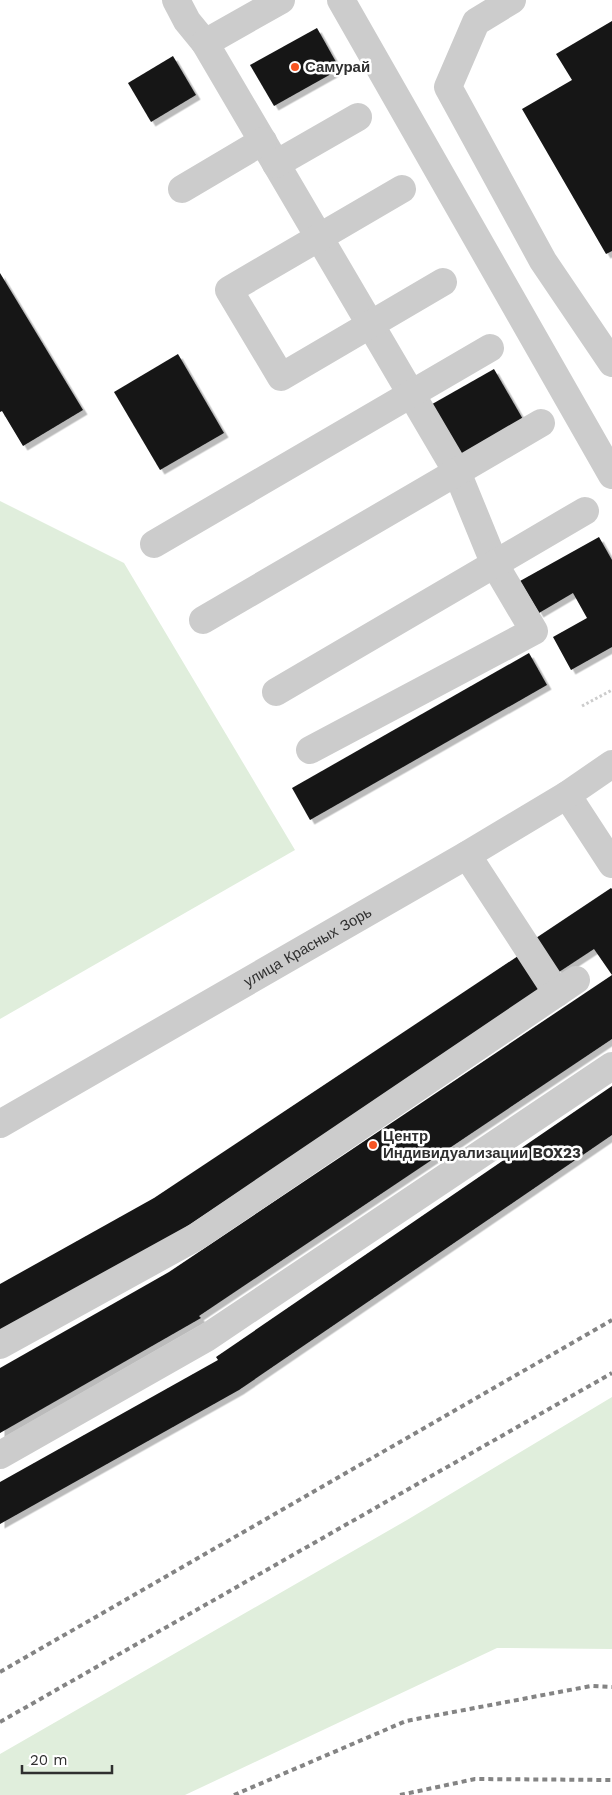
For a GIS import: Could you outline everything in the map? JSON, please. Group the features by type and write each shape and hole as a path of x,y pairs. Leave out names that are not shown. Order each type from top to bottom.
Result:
{"street":[{"path":"176,0 188,21 206,43 456,472 495,565 534,631 310,750"},
{"path":"206,43 281,0"},
{"path":"341,0 612,475"},
{"path":"512,0 476,22 448,87 542,261 612,363"},
{"path":"182,188 358,117"},
{"path":"402,189 229,290 280,377 443,282"},
{"path":"154,544 490,348"},
{"path":"203,620 541,423"},
{"path":"276,692 585,511"},
{"name":"улица Красных Зорь","path":"0,1124 467,855 568,795 612,764"},
{"path":"568,795 612,864"},
{"path":"0,1345 196,1238 566,986 467,855"},
{"path":"0,1455 206,1338 612,1066"}],"path":[{"path":"582,706 612,690"}],"green space":[{"path":"0,501 124,563 295,850 0,1019"},
{"path":"612,1397 612,1649 497,1648 185,1795 0,1795 0,1754 407,1520"}],"building":[{"path":"612,21 612,251 606,254 522,109 572,80 556,54"},
{"name":"Самурай","path":"317,28 340,69 274,106 250,65"},
{"path":"173,56 196,95 151,122 128,83"},
{"path":"0,273 83,410 23,446 2,411 0,412"},
{"path":"178,354 224,433 160,470 114,392"},
{"path":"494,369 524,421 457,460 427,407"},
{"path":"599,537 612,560 612,647 571,670 553,637 587,618 573,593 539,613 520,581"},
{"path":"529,653 547,685 310,820 292,788"},
{"path":"611,888 612,975 594,949 559,972 536,938"},
{"path":"518,956 542,991 177,1233 0,1332 0,1284 154,1198"},
{"path":"612,975 612,1039 199,1316 201,1318 0,1433 0,1368 169,1272"},
{"path":"612,1086 612,1135 239,1390 0,1524 0,1482 218,1360 216,1357"}],"railway":[{"path":"0,1672 612,1320"},
{"path":"0,1722 612,1373"},
{"path":"234,1795 406,1721 591,1686 612,1687"},
{"path":"400,1795 475,1779 612,1780"}],"place":[{"name":"Самурай","path":"295,67"},
{"name":"Центр Индивидуализации BOX23","path":"373,1145"}]}
